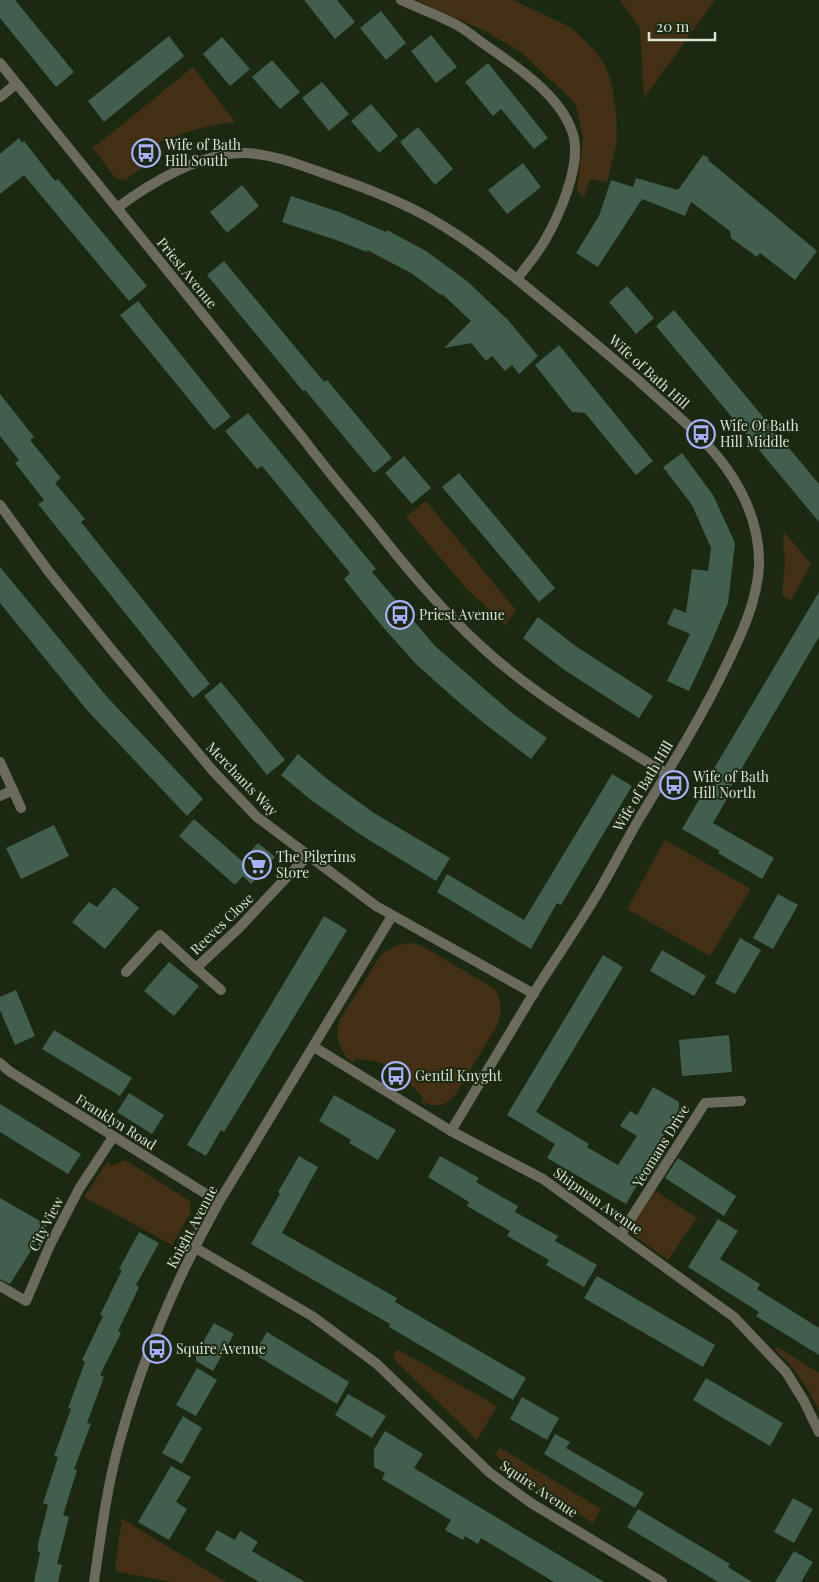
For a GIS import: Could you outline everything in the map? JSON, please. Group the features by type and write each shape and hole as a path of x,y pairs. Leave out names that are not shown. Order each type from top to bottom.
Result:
{"street":[{"path":"400,0 454,24 501,56 527,75 546,93 569,123 574,140 574,158 562,206 543,244 517,279"},
{"name":"Priest Avenue","path":"0,63 332,476 448,614 483,648 560,708 667,774"},
{"path":"0,97 16,84"},
{"name":"Wife of Bath Hill","path":"117,208 141,189 180,170 208,159 240,153 258,154 282,159 382,194 409,207 465,240 594,341 702,439 725,466 749,506 758,543 759,566 757,584 746,625 709,701 667,774 598,892 451,1131"},
{"name":"Merchants Way","path":"0,505 49,572 115,654 213,771 257,817 376,906 534,994"},
{"path":"0,762 21,808"},
{"path":"0,796 13,790"},
{"name":"Reeves Close","path":"196,968 239,928 308,856"},
{"name":"Knight Avenue","path":"94,1582 105,1503 119,1440 169,1302 194,1247 219,1202 392,916"},
{"name":"Reeves Close","path":"126,972 160,935 221,990"},
{"name":"Shipman Avenue","path":"314,1047 451,1131 543,1179 734,1317 786,1372 804,1401 819,1432"},
{"name":"Franklyn Road","path":"0,1064 113,1137 219,1202"},
{"name":"Yeomans Drive","path":"621,1234 705,1103 741,1101"},
{"name":"City View","path":"0,1286 26,1301 50,1245 79,1189 113,1137"},
{"name":"Squire Avenue","path":"194,1247 312,1316 377,1364 490,1472 531,1503 662,1582"}],"shaded area":[{"path":"416,0 513,0 570,27 593,48 606,67 612,85 616,113 617,140 607,182 590,179 584,197 577,192 583,139 576,104 521,52 485,31"},
{"path":"620,0 715,0 644,98 640,28"},
{"path":"193,67 235,122 196,130 159,143 164,155 151,161 125,180 116,179 93,148"},
{"path":"426,501 516,610 505,625 464,586 406,517"},
{"path":"784,532 811,564 791,600 782,596 785,561"},
{"path":"665,840 751,889 710,956 627,909"},
{"path":"413,943 424,947 495,989 500,1002 501,1010 498,1024 454,1097 442,1105 422,1102 423,1097 404,1076 387,1065 375,1061 355,1059 353,1063 344,1054 338,1039 339,1021 381,955 396,946"},
{"path":"125,1160 190,1201 191,1212 172,1245 84,1197 107,1162 112,1166"},
{"path":"655,1191 697,1218 668,1260 628,1231"},
{"path":"203,1209 201,1221 178,1267 173,1265 185,1240"},
{"path":"777,1347 819,1373 819,1410 800,1377 775,1350"},
{"path":"397,1349 497,1406 477,1440 393,1358"},
{"path":"500,1448 601,1509 593,1523 542,1492 495,1455"},
{"path":"122,1519 226,1582 171,1582 119,1572 115,1568"}],"building":[{"path":"0,0 15,0 74,72 56,87 0,18"},
{"path":"304,0 337,0 355,22 335,39"},
{"path":"381,11 406,43 386,60 360,28"},
{"path":"431,35 457,67 436,83 411,51"},
{"path":"169,36 184,56 104,122 88,101"},
{"path":"222,37 250,69 230,86 203,54"},
{"path":"272,60 300,92 280,109 252,77"},
{"path":"488,63 548,138 534,149 501,109 493,116 465,82"},
{"path":"322,82 349,114 329,131 302,98"},
{"path":"371,104 398,136 379,153 351,121"},
{"path":"418,127 453,169 435,185 400,142"},
{"path":"19,138 22,143 24,141 55,181 58,179 147,286 129,301 24,175 0,194 0,154"},
{"path":"703,155 709,158 708,160 817,251 795,280 760,253 757,257 731,238 730,231 691,202 685,216 642,199 598,267 576,253 599,216 611,180 633,187 636,178 678,190"},
{"path":"523,163 541,187 507,214 488,190"},
{"path":"242,185 259,206 227,233 210,212"},
{"path":"291,196 339,212 386,232 387,230 426,251 467,281 508,320 538,356 519,374 512,365 505,371 492,356 486,361 471,343 444,348 471,321 442,294 411,273 367,250 367,252 282,222"},
{"path":"224,261 324,382 327,380 392,458 374,473 207,275"},
{"path":"627,286 654,318 636,334 609,302"},
{"path":"138,301 231,417 214,430 120,315"},
{"path":"674,310 819,484 819,522 656,326"},
{"path":"559,345 653,461 636,475 585,413 572,412 535,365"},
{"path":"0,394 34,437 30,440 61,478 55,483 85,519 81,522 210,684 193,698 38,504 44,500 15,463 19,460 0,436"},
{"path":"248,413 376,569 372,572 435,646 512,713 547,738 531,759 455,699 416,664 382,626 344,579 350,573 262,466 257,469 225,431"},
{"path":"682,453 713,495 735,543 728,603 689,691 667,681 690,634 667,624 674,608 686,613 692,569 708,571 711,548 692,505 663,467"},
{"path":"404,456 431,488 412,504 385,473"},
{"path":"459,473 555,588 539,602 442,487"},
{"path":"0,567 108,698 203,799 187,816 86,709 0,603"},
{"path":"819,592 819,637 726,795 728,797 713,823 774,858 762,879 682,829 711,779 709,777"},
{"path":"538,617 577,647 653,696 639,718 563,669 523,638"},
{"path":"221,682 285,760 267,775 204,696"},
{"path":"298,754 327,779 374,813 450,858 436,881 361,835 311,800 281,775"},
{"path":"612,774 632,786 561,905 557,903 531,949 437,892 447,874 524,920"},
{"path":"194,819 242,861 258,843 275,857 251,884 243,876 235,885 179,836"},
{"path":"54,825 69,856 21,879 6,848"},
{"path":"114,887 139,908 105,949 72,922 89,902 97,907"},
{"path":"778,894 798,905 773,949 753,938"},
{"path":"324,916 347,930 224,1132 221,1130 206,1156 187,1145"},
{"path":"740,938 761,950 735,994 715,983"},
{"path":"662,950 706,976 694,996 650,971"},
{"path":"603,955 623,967 536,1112 589,1144 587,1147 618,1165 637,1136 620,1126 630,1111 637,1115 653,1087 679,1102 679,1109 658,1146 666,1151 654,1171 648,1167 626,1204 547,1158 555,1144 507,1115"},
{"path":"169,962 199,986 174,1016 144,991"},
{"path":"16,990 35,1036 15,1045 0,1010 0,997"},
{"path":"54,1030 132,1078 120,1096 42,1049"},
{"path":"729,1035 732,1072 682,1076 679,1040"},
{"path":"129,1093 164,1115 152,1134 117,1112"},
{"path":"334,1095 396,1130 378,1160 349,1143 351,1140 319,1121"},
{"path":"0,1104 81,1154 68,1174 0,1132"},
{"path":"299,1156 318,1167 282,1233 397,1298 395,1302 526,1378 513,1400 389,1327 390,1324 251,1244 280,1194 278,1192"},
{"path":"440,1156 479,1178 476,1182 518,1206 515,1212 558,1236 555,1241 597,1265 584,1287 546,1265 549,1260 507,1236 510,1231 467,1206 469,1202 428,1177"},
{"path":"678,1158 736,1196 724,1216 665,1178"},
{"path":"0,1198 47,1225 10,1284 0,1279"},
{"path":"718,1219 738,1231 720,1259 760,1284 757,1289 819,1328 819,1355 756,1316 759,1312 688,1267"},
{"path":"139,1232 159,1243 136,1285 139,1287 118,1331 121,1333 100,1375 104,1377 87,1423 91,1424 74,1469 77,1470 63,1515 69,1517 57,1564 62,1565 58,1582 34,1582 40,1552 38,1552 38,1544 48,1505 43,1503 58,1457 54,1456 71,1409 68,1408 85,1362 82,1360 103,1316 100,1315 122,1270 119,1269"},
{"path":"597,1276 715,1345 703,1367 584,1298"},
{"path":"214,1323 234,1334 213,1371 196,1361 196,1354"},
{"path":"267,1332 349,1382 337,1404 254,1354"},
{"path":"197,1368 217,1380 196,1416 176,1405"},
{"path":"706,1378 783,1423 770,1446 693,1400"},
{"path":"348,1394 386,1416 372,1438 335,1415"},
{"path":"522,1397 559,1418 547,1440 510,1419"},
{"path":"183,1416 202,1428 182,1464 162,1453"},
{"path":"385,1431 423,1454 414,1468 604,1582 554,1582 481,1538 478,1544 465,1536 463,1540 445,1530 451,1520 382,1479 385,1473 374,1467 374,1449"},
{"path":"555,1434 570,1442 566,1448 644,1493 635,1508 544,1454"},
{"path":"171,1466 191,1477 176,1502 187,1509 169,1540 138,1522"},
{"path":"793,1498 813,1509 794,1543 774,1532"},
{"path":"638,1509 730,1564 728,1567 752,1582 718,1582 627,1527"},
{"path":"217,1530 235,1540 240,1531 258,1542 252,1551 305,1582 259,1582 205,1550"},
{"path":"794,1551 813,1562 801,1582 775,1582"}],"place":[{"name":"Wife of Bath Hill South","path":"146,153"},
{"name":"Wife Of Bath Hill Middle","path":"701,434"},
{"name":"Priest Avenue","path":"400,615"},
{"name":"Wife of Bath Hill North","path":"674,785"},
{"name":"The Pilgrims Store","path":"257,865"},
{"name":"Gentil Knyght","path":"396,1076"},
{"name":"Squire Avenue","path":"157,1349"}]}
